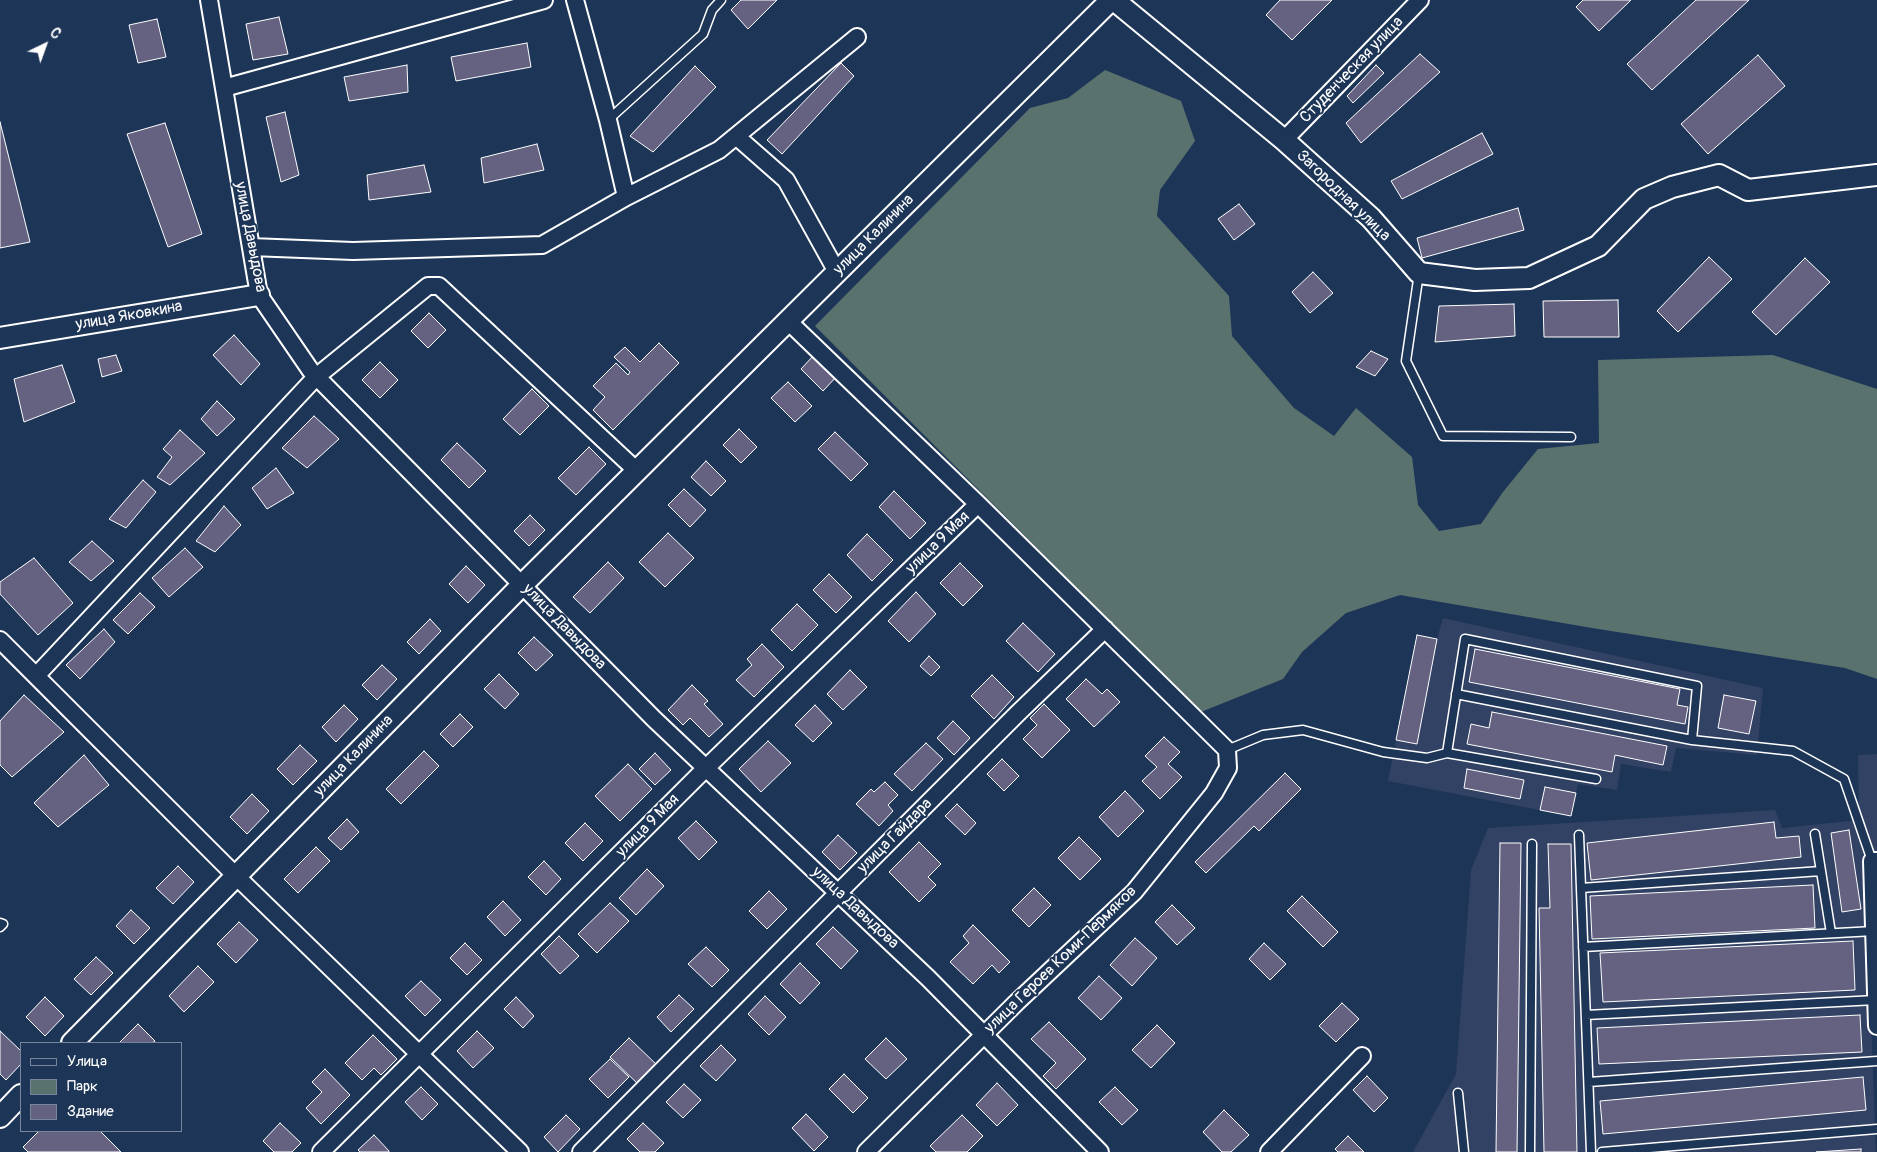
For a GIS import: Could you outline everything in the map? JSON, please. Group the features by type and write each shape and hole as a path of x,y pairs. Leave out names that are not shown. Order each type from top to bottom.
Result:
{"street":[{"name":"улица Давыдова","path":"209,0 259,295 310,371 654,719 928,978 1100,1152"},
{"path":"224,88 544,0"},
{"path":"575,0 608,120 626,197"},
{"name":"Загородная улица","path":"1112,0 1284,140 1371,218 1418,273"},
{"name":"улица Калинина","path":"73,1042 522,585 1112,0"},
{"name":"Студенческая улица","path":"1284,140 1420,0"},
{"path":"251,247 353,251 542,245 626,197 719,150 857,37"},
{"path":"736,136 786,180 837,272"},
{"path":"1418,273 1475,280 1529,278 1598,246 1644,199 1672,187 1719,175 1748,190 1877,175"},
{"path":"36,676 316,377 428,286 439,286 637,471"},
{"name":"улица Яковкина","path":"0,338 259,295"},
{"path":"788,321 978,504 1227,750"},
{"name":"улица 9 Мая","path":"321,1152 706,768 978,504"},
{"name":"улица Гайдара","path":"581,1152 1011,720 1105,629"},
{"path":"0,640 236,876 520,1152"},
{"name":"улица Героев Коми-Пермяков","path":"866,1152 984,1034 1134,892 1214,793 1228,768 1227,750"},
{"path":"1874,861 1877,1026"},
{"path":"1269,1152 1362,1056"},
{"path":"0,1117 20,1096"}],"lane":[{"path":"608,120 703,34 712,10 721,0"},
{"path":"1418,273 1406,361 1444,436 1571,437"},
{"path":"1446,753 1466,639 1697,686 1692,740"},
{"path":"1456,694 1692,740 1793,751 1844,779 1874,861"},
{"path":"1227,750 1263,735 1303,730 1383,752 1427,758 1446,753 1596,779"},
{"path":"1815,834 1831,933"},
{"path":"1579,835 1591,1152"},
{"path":"1530,1152 1532,844"},
{"path":"1581,888 1821,871"},
{"path":"0,923 3,924 0,927"},
{"path":"1583,947 1874,931"},
{"path":"1586,1015 1877,1006"},
{"path":"1589,1082 1877,1061"},
{"path":"1458,1093 1464,1152"},
{"path":"1602,1152 1877,1129"}],"shaded area":[{"path":"1443,618 1763,688 1757,755 1676,748 1671,772 1621,764 1617,790 1578,784 1571,816 1388,781 1417,635 1437,639"},
{"path":"1877,754 1877,855 1865,856 1876,1152 1413,1152 1456,1074 1471,870 1488,828 1775,810 1782,828 1859,820 1858,755"}],"green space":[{"path":"1105,70 1181,101 1195,141 1160,190 1157,216 1229,296 1232,336 1294,408 1334,436 1356,408 1412,457 1418,505 1439,531 1481,524 1503,492 1538,449 1599,443 1598,360 1773,355 1877,389 1877,679 1845,668 1400,595 1346,613 1302,652 1283,679 1201,712 815,326 1030,108 1068,98"}],"building":[{"path":"741,0 777,0 748,29 731,10"},
{"path":"1280,0 1332,0 1292,40 1266,15"},
{"path":"1583,0 1631,0 1599,31 1576,7"},
{"path":"1696,0 1749,0 1652,90 1627,64"},
{"path":"279,17 288,54 253,60 246,24"},
{"path":"157,19 166,57 138,63 129,25"},
{"path":"527,43 531,67 456,81 451,57"},
{"path":"1420,54 1440,72 1361,143 1346,123"},
{"path":"1758,55 1785,86 1708,154 1681,124"},
{"path":"841,63 854,76 782,154 767,140"},
{"path":"407,65 408,92 349,101 344,77"},
{"path":"1376,65 1384,73 1353,103 1347,96"},
{"path":"695,66 716,87 653,152 630,136"},
{"path":"285,112 299,175 281,182 266,117"},
{"path":"0,122 30,242 0,248"},
{"path":"165,123 202,234 168,247 127,134"},
{"path":"1482,133 1493,154 1402,199 1391,181"},
{"path":"537,144 544,170 484,183 481,158"},
{"path":"424,165 431,192 369,200 367,175"},
{"path":"1239,204 1255,224 1234,240 1218,219"},
{"path":"1518,208 1524,230 1422,258 1417,238"},
{"path":"1709,257 1732,279 1678,332 1657,311"},
{"path":"1805,258 1830,282 1776,335 1752,312"},
{"path":"1313,272 1333,293 1310,313 1292,292"},
{"path":"1618,300 1619,337 1544,337 1543,301"},
{"path":"1514,304 1515,336 1435,342 1439,306"},
{"path":"429,313 446,330 428,348 411,331"},
{"path":"234,335 260,364 241,385 213,355"},
{"path":"659,343 679,363 613,430 593,410 605,397 593,386 616,363 628,375 630,372 614,357 625,347 640,362"},
{"path":"1371,351 1388,359 1375,376 1356,367"},
{"path":"815,354 837,376 823,391 801,369"},
{"path":"116,355 122,371 102,377 98,359"},
{"path":"380,362 398,380 380,398 362,380"},
{"path":"62,365 75,402 24,422 14,379"},
{"path":"788,382 812,406 795,422 771,398"},
{"path":"532,389 549,406 520,435 503,419"},
{"path":"217,401 235,419 217,436 201,419"},
{"path":"314,416 339,439 307,468 282,448"},
{"path":"739,429 757,447 741,463 723,445"},
{"path":"180,430 205,453 170,485 157,477 172,457 163,449"},
{"path":"835,432 868,464 851,481 818,449"},
{"path":"457,443 486,471 469,488 441,460"},
{"path":"589,447 606,464 576,495 558,478"},
{"path":"706,461 726,481 711,496 691,477"},
{"path":"276,468 294,493 267,509 252,488"},
{"path":"143,480 156,492 126,528 109,519"},
{"path":"684,489 706,510 690,527 668,505"},
{"path":"894,491 926,523 910,539 879,507"},
{"path":"224,506 241,525 215,552 196,541"},
{"path":"530,515 545,530 529,546 514,531"},
{"path":"668,533 694,558 665,587 639,562"},
{"path":"867,534 893,560 872,581 847,555"},
{"path":"92,541 114,561 91,581 69,562"},
{"path":"185,548 203,567 169,597 152,578"},
{"path":"34,558 73,603 38,635 0,594 0,582"},
{"path":"608,562 624,578 590,613 573,597"},
{"path":"960,563 983,586 963,606 940,583"},
{"path":"466,566 485,585 468,603 449,584"},
{"path":"829,574 852,597 836,613 813,590"},
{"path":"916,592 936,614 909,642 888,621"},
{"path":"140,593 155,607 128,634 113,620"},
{"path":"797,604 818,625 792,651 771,630"},
{"path":"430,619 441,631 419,654 407,642"},
{"path":"1023,623 1055,654 1038,672 1006,641"},
{"path":"104,629 115,642 80,679 66,665"},
{"path":"1417,635 1437,639 1417,744 1396,740"},
{"path":"534,637 553,655 536,671 518,653"},
{"path":"762,644 784,667 754,697 736,680 752,665 747,659"},
{"path":"1475,649 1680,689 1677,705 1688,707 1685,724 1469,682"},
{"path":"929,656 940,667 931,676 920,666"},
{"path":"382,665 397,679 377,700 362,685"},
{"path":"850,670 867,687 843,710 827,694"},
{"path":"499,674 519,694 505,709 484,689"},
{"path":"992,675 1014,697 994,719 971,696"},
{"path":"1086,679 1102,694 1107,689 1120,702 1094,727 1066,699"},
{"path":"692,685 708,701 704,704 723,724 709,737 690,718 683,725 668,710"},
{"path":"24,695 64,732 12,777 0,765 0,721"},
{"path":"1724,695 1756,701 1749,734 1718,728"},
{"path":"1044,704 1070,730 1042,758 1023,739 1037,725 1030,718"},
{"path":"344,705 358,719 336,742 322,727"},
{"path":"815,705 832,723 813,742 795,725"},
{"path":"1492,712 1667,746 1663,765 1615,755 1612,772 1467,744 1471,724 1489,728"},
{"path":"460,714 473,727 453,747 440,734"},
{"path":"953,721 970,738 954,755 937,738"},
{"path":"1164,737 1180,752 1168,764 1182,777 1160,799 1142,781 1157,767 1145,756"},
{"path":"768,741 791,763 761,792 739,769"},
{"path":"926,743 943,759 912,791 894,774"},
{"path":"300,745 317,761 293,785 277,769"},
{"path":"424,751 439,766 401,804 386,789"},
{"path":"655,753 671,770 655,785 639,769"},
{"path":"84,755 109,785 58,827 34,803"},
{"path":"1002,759 1019,776 1004,791 987,774"},
{"path":"628,764 652,789 620,821 595,796"},
{"path":"1467,769 1524,780 1520,799 1464,788"},
{"path":"1285,773 1301,789 1259,831 1254,826 1206,873 1195,862"},
{"path":"885,782 898,795 888,805 893,811 879,826 856,804 871,789 874,792"},
{"path":"1545,787 1576,793 1571,816 1540,810"},
{"path":"1125,791 1144,811 1118,837 1099,817"},
{"path":"252,794 269,811 247,834 230,817"},
{"path":"957,804 976,823 965,835 945,816"},
{"path":"347,819 359,832 341,850 328,838"},
{"path":"696,821 717,842 699,860 678,838"},
{"path":"1774,822 1776,838 1799,836 1801,857 1591,880 1587,843"},
{"path":"585,823 603,841 583,861 565,843"},
{"path":"1849,830 1861,909 1842,912 1831,833"},
{"path":"838,835 857,853 840,870 822,852"},
{"path":"1079,837 1101,859 1080,880 1058,858"},
{"path":"919,842 941,864 928,877 936,885 919,902 889,872"},
{"path":"1500,843 1521,843 1517,1152 1496,1152"},
{"path":"1548,844 1571,844 1577,1152 1544,1152 1539,908 1550,908"},
{"path":"316,847 330,861 298,893 284,879"},
{"path":"544,861 561,879 546,895 528,877"},
{"path":"178,866 194,882 173,904 156,888"},
{"path":"647,869 664,886 636,915 619,898"},
{"path":"1813,885 1815,928 1592,939 1590,896"},
{"path":"1034,888 1051,905 1029,927 1012,910"},
{"path":"769,891 787,909 767,929 749,911"},
{"path":"1302,896 1338,932 1323,947 1287,911"},
{"path":"503,901 521,920 505,936 487,917"},
{"path":"610,903 629,921 597,953 578,934"},
{"path":"1172,905 1195,928 1177,945 1155,922"},
{"path":"131,910 150,928 134,944 116,926"},
{"path":"239,922 258,940 236,963 217,944"},
{"path":"973,925 1010,962 999,973 992,965 973,984 950,962 969,943 963,936"},
{"path":"833,927 858,951 841,969 816,944"},
{"path":"559,936 579,956 560,974 541,954"},
{"path":"1135,938 1157,958 1132,986 1110,965"},
{"path":"1853,941 1855,990 1603,1002 1600,953"},
{"path":"465,943 482,960 467,975 450,958"},
{"path":"1264,943 1286,964 1270,980 1249,959"},
{"path":"706,947 729,970 712,987 688,964"},
{"path":"96,957 113,973 91,995 74,979"},
{"path":"800,963 820,983 800,1004 780,984"},
{"path":"198,966 214,982 184,1012 169,996"},
{"path":"1099,976 1122,998 1101,1020 1078,998"},
{"path":"421,981 441,1000 425,1016 405,996"},
{"path":"679,995 694,1009 671,1032 657,1017"},
{"path":"765,996 786,1017 769,1035 748,1014"},
{"path":"45,997 64,1016 45,1036 26,1017"},
{"path":"516,997 534,1016 523,1028 504,1009"},
{"path":"1342,1003 1359,1019 1336,1042 1319,1026"},
{"path":"1860,1015 1862,1052 1599,1064 1597,1028"},
{"path":"1049,1022 1086,1059 1056,1089 1043,1076 1056,1063 1031,1039"},
{"path":"138,1024 155,1041 154,1042 120,1042"},
{"path":"1157,1025 1175,1043 1151,1068 1132,1050"},
{"path":"0,1031 20,1050 20,1065 6,1080 0,1074"},
{"path":"477,1031 494,1048 473,1068 457,1051"},
{"path":"373,1035 397,1059 381,1075 374,1068 362,1080 345,1063"},
{"path":"629,1038 659,1067 640,1086 610,1057"},
{"path":"886,1038 907,1059 886,1079 865,1059"},
{"path":"721,1045 736,1060 716,1081 700,1066"},
{"path":"610,1059 629,1077 608,1098 589,1079"},
{"path":"325,1069 350,1095 321,1124 306,1108 322,1092 312,1082"},
{"path":"844,1074 868,1098 853,1113 829,1089"},
{"path":"1367,1076 1388,1098 1374,1112 1353,1090"},
{"path":"1863,1077 1866,1110 1603,1134 1600,1101"},
{"path":"997,1083 1018,1105 997,1126 976,1105"},
{"path":"684,1084 701,1100 683,1118 666,1102"},
{"path":"421,1087 438,1104 422,1120 405,1102"},
{"path":"1115,1087 1138,1110 1122,1125 1099,1102"},
{"path":"1224,1110 1249,1135 1231,1152 1222,1152 1203,1132"},
{"path":"806,1114 828,1137 814,1151 792,1128"},
{"path":"566,1115 580,1129 558,1152 544,1137"},
{"path":"962,1115 983,1136 967,1152 936,1152 930,1146"},
{"path":"280,1123 301,1143 292,1152 274,1152 263,1141"},
{"path":"643,1123 664,1143 655,1152 640,1152 627,1139"},
{"path":"38,1132 101,1132 121,1152 28,1152 23,1147"},
{"path":"374,1135 389,1152 360,1152 358,1150"},
{"path":"1348,1136 1364,1152 1338,1152 1335,1149"},
{"path":"1861,1149 1861,1152 1816,1152"}]}
